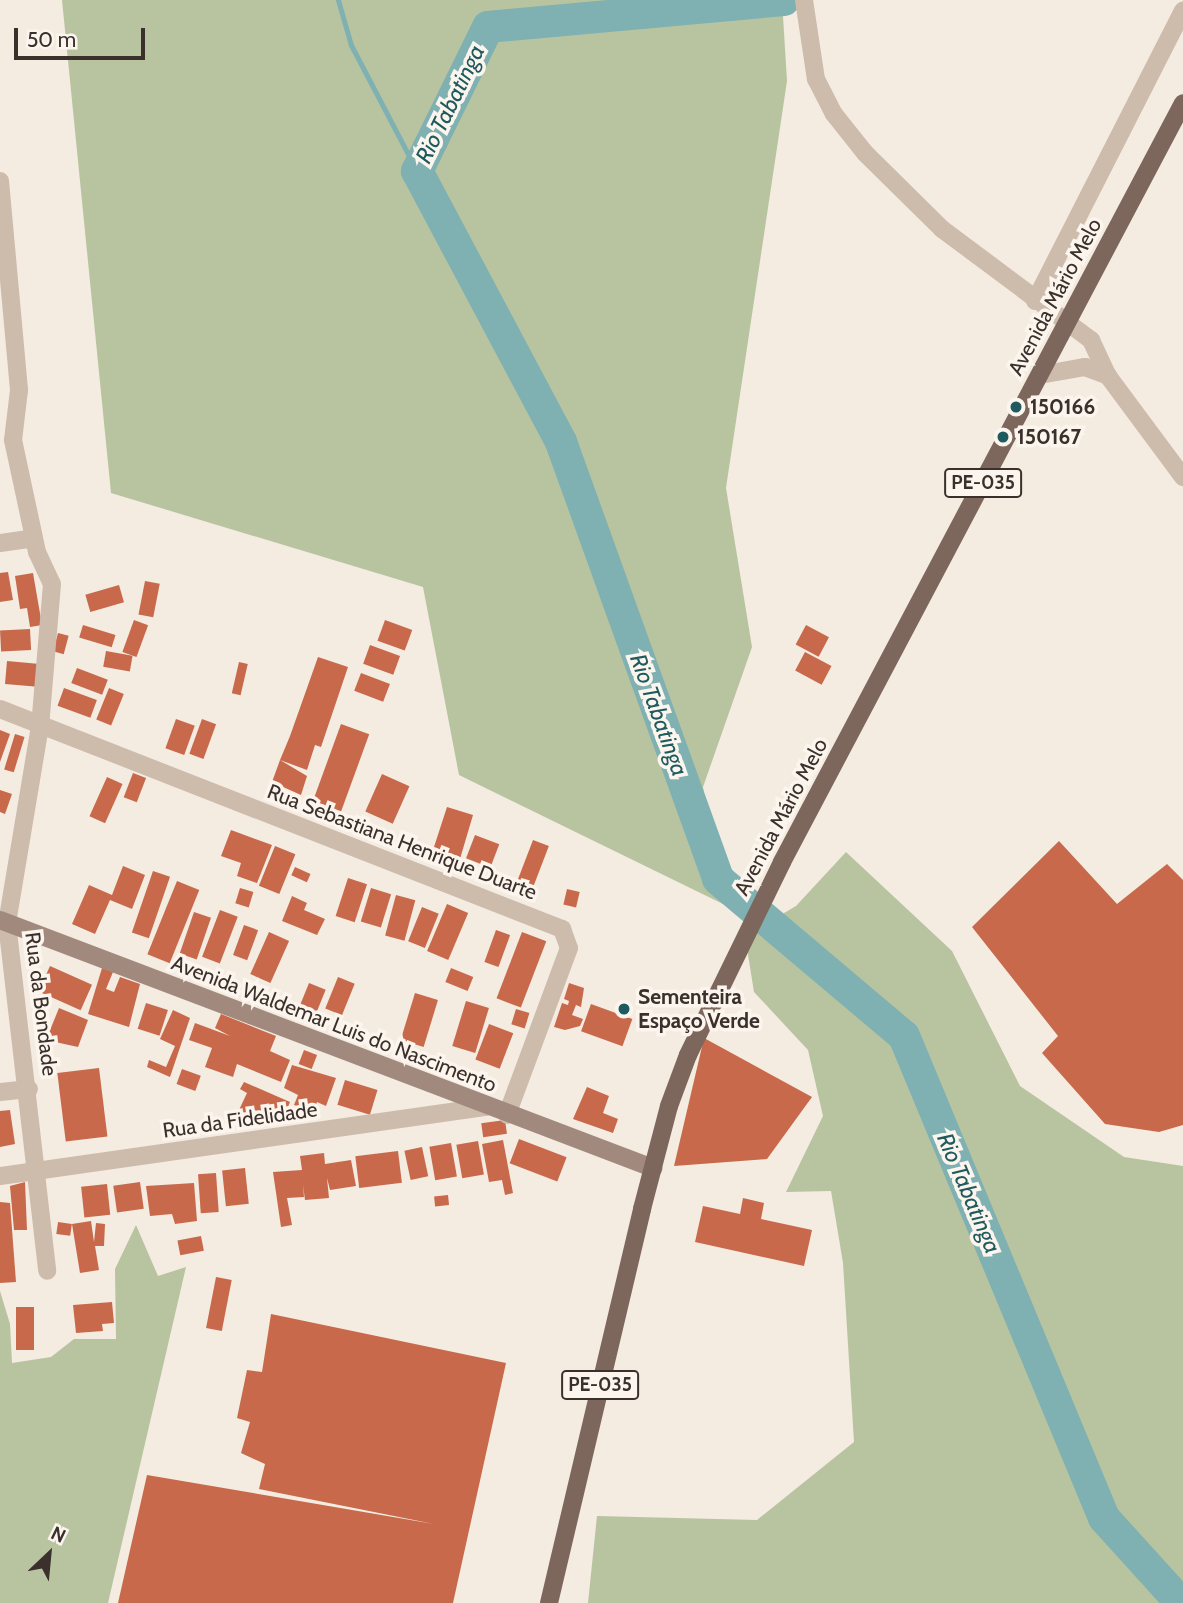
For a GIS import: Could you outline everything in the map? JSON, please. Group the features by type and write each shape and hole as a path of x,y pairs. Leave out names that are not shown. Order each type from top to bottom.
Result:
{"main road":[{"name":"Avenida Mário Melo","path":"549,1603 653,1168 688,1055 782,862 1183,103"},
{"name":"Avenida Waldemar Luis do Nascimento","path":"4,921 507,1115 653,1168"}],"street":[{"path":"804,0 816,79 834,114 865,153 942,229 1035,301 1091,340 1108,376 1183,477"},
{"path":"1035,301 1183,10"},
{"name":"Rua da Bondade","path":"0,181 19,390 13,440 34,538 52,584 40,726 4,921 29,1089 47,1271"},
{"path":"1040,375 1085,368 1108,376"},
{"path":"0,543 34,538"},
{"name":"Rua Sebastiana Henrique Duarte","path":"0,709 562,929 569,948 507,1115"},
{"path":"0,1092 29,1089"},
{"name":"Rua da Fidelidade","path":"0,1176 37,1173 486,1107"}],"green space":[{"path":"62,0 782,0 787,81 726,488 752,647 703,787 723,904 459,775 423,587 111,493"},
{"path":"846,852 952,951 1020,1086 1124,1157 1183,1166 1183,1603 588,1603 597,1516 757,1520 854,1442 843,1263 831,1191 786,1192 823,1116 808,1050 754,992 745,936 796,906"},
{"path":"136,1225 158,1276 186,1267 108,1603 0,1603 0,1291 10,1324 12,1363 51,1357 74,1339 116,1339 115,1269"}],"building":[{"path":"8,572 13,600 0,602 0,573"},
{"path":"33,573 42,625 30,627 27,608 20,609 15,576"},
{"path":"145,581 160,584 153,617 139,614"},
{"path":"119,585 124,602 90,612 85,595"},
{"path":"134,620 148,625 136,657 122,652"},
{"path":"385,620 412,630 405,651 377,641"},
{"path":"83,625 116,635 112,647 79,637"},
{"path":"806,625 829,637 819,657 796,644"},
{"path":"30,629 31,650 1,652 0,631"},
{"path":"58,633 69,636 64,654 53,651"},
{"path":"370,645 400,656 393,675 363,664"},
{"path":"106,651 133,656 130,671 103,667"},
{"path":"805,652 831,666 822,685 795,671"},
{"path":"318,657 348,667 321,747 315,745 307,770 280,760"},
{"path":"7,661 40,664 38,687 5,684"},
{"path":"239,662 248,664 241,695 232,693"},
{"path":"77,668 108,680 102,695 71,683"},
{"path":"361,673 390,684 383,702 354,691"},
{"path":"64,688 97,700 90,718 58,706"},
{"path":"109,688 124,694 111,726 96,720"},
{"path":"176,719 195,726 184,755 165,748"},
{"path":"202,719 216,724 203,759 189,754"},
{"path":"341,724 369,734 341,811 313,801"},
{"path":"0,730 10,734 0,762"},
{"path":"15,734 25,737 14,772 4,769"},
{"path":"280,760 307,776 301,795 272,782"},
{"path":"133,773 146,778 137,802 124,797"},
{"path":"382,774 409,786 393,824 365,811"},
{"path":"107,777 123,784 105,823 90,816"},
{"path":"0,790 12,794 5,814 0,812"},
{"path":"447,807 473,815 457,869 445,866 448,854 433,850"},
{"path":"231,830 272,845 257,883 237,876 241,863 221,856"},
{"path":"475,835 499,844 490,868 466,858"},
{"path":"533,840 549,846 533,886 518,880"},
{"path":"1059,841 1117,904 1167,864 1183,880 1183,1125 1159,1132 1105,1124 1042,1053 1058,1036 972,927"},
{"path":"275,846 295,854 279,894 259,886"},
{"path":"123,866 145,875 132,909 110,900 95,934 72,924 89,885 112,895"},
{"path":"295,867 311,874 307,882 291,875"},
{"path":"153,871 170,877 149,938 132,932"},
{"path":"348,878 367,884 355,922 336,916"},
{"path":"177,881 199,890 170,963 147,954"},
{"path":"240,888 253,892 249,907 235,903"},
{"path":"371,888 391,894 381,928 361,921"},
{"path":"567,889 580,892 576,908 563,905"},
{"path":"396,895 415,900 404,941 385,936"},
{"path":"292,896 307,903 304,910 325,919 317,935 282,921"},
{"path":"447,904 468,913 448,960 427,951"},
{"path":"422,907 439,914 425,948 408,941"},
{"path":"220,910 238,917 220,963 202,957"},
{"path":"194,912 211,918 197,959 180,954"},
{"path":"244,925 258,930 247,960 233,955"},
{"path":"496,930 510,935 498,967 484,962"},
{"path":"269,932 289,941 270,983 250,974"},
{"path":"522,932 546,941 521,1008 497,998"},
{"path":"50,966 92,985 81,1010 39,992"},
{"path":"102,968 113,972 106,989 114,992 120,977 140,984 129,1027 88,1014"},
{"path":"451,968 473,977 468,991 445,982"},
{"path":"338,977 355,984 342,1015 325,1009"},
{"path":"309,983 326,990 314,1018 298,1011"},
{"path":"569,983 584,988 581,1007 576,1005 572,1015 583,1019 580,1026 565,1030 554,1027 562,1003 568,1005 569,1001 564,999"},
{"path":"415,993 438,1000 424,1047 401,1040"},
{"path":"466,1001 489,1008 475,1053 452,1046"},
{"path":"146,1003 168,1010 160,1036 138,1029"},
{"path":"591,1004 632,1019 622,1046 581,1031"},
{"path":"59,1008 88,1020 78,1047 46,1040"},
{"path":"516,1009 529,1013 525,1028 511,1024"},
{"path":"173,1010 190,1018 170,1077 147,1067 149,1060 166,1067 175,1046 160,1039"},
{"path":"221,1014 276,1036 270,1051 290,1060 281,1082 237,1064 233,1077 205,1067 212,1048 189,1040 195,1023 230,1036 215,1028"},
{"path":"489,1024 513,1033 500,1069 475,1059"},
{"path":"704,1038 812,1097 767,1159 674,1166"},
{"path":"304,1050 317,1055 312,1069 299,1064"},
{"path":"292,1065 336,1078 326,1106 317,1102 314,1111 294,1105 298,1095 284,1088"},
{"path":"99,1068 107,1136 66,1142 57,1073"},
{"path":"182,1069 201,1076 195,1091 177,1084"},
{"path":"345,1080 378,1090 370,1115 337,1105"},
{"path":"244,1082 290,1102 282,1121 250,1108 247,1114 239,1110 247,1093 240,1089"},
{"path":"587,1087 609,1096 603,1113 618,1119 613,1133 573,1119"},
{"path":"10,1110 15,1144 0,1147 0,1111"},
{"path":"505,1120 507,1134 483,1137 481,1123"},
{"path":"519,1139 567,1157 557,1182 510,1163"},
{"path":"503,1140 513,1193 505,1195 502,1180 489,1182 482,1144"},
{"path":"478,1141 484,1174 462,1178 456,1145"},
{"path":"451,1143 457,1176 435,1180 429,1147"},
{"path":"422,1147 428,1176 411,1180 404,1151"},
{"path":"398,1151 402,1183 359,1188 355,1156"},
{"path":"324,1153 325,1164 351,1160 356,1186 330,1190 327,1178 329,1198 305,1200 303,1185 304,1197 287,1198 292,1225 281,1227 273,1172 302,1170 300,1156"},
{"path":"245,1168 249,1204 226,1206 222,1170"},
{"path":"216,1173 219,1212 201,1213 198,1174"},
{"path":"25,1182 27,1230 14,1230 10,1186"},
{"path":"140,1182 144,1209 117,1212 113,1186"},
{"path":"194,1183 197,1221 175,1224 172,1214 150,1216 146,1186"},
{"path":"107,1184 110,1215 84,1218 81,1187"},
{"path":"448,1195 449,1205 435,1206 434,1196"},
{"path":"743,1198 764,1203 761,1219 812,1230 804,1266 695,1242 703,1206 740,1214"},
{"path":"0,1202 10,1203 16,1282 0,1283"},
{"path":"91,1221 94,1242 96,1223 105,1224 104,1246 95,1246 99,1270 80,1273 72,1224"},
{"path":"58,1222 72,1224 70,1236 56,1234"},
{"path":"201,1236 204,1251 180,1255 177,1241"},
{"path":"216,1277 232,1280 222,1331 206,1328"},
{"path":"112,1302 114,1323 102,1324 103,1331 76,1333 73,1305"},
{"path":"16,1307 34,1307 34,1350 16,1350"},
{"path":"271,1314 506,1363 453,1603 118,1603 147,1475 434,1524 259,1489 265,1464 241,1453 250,1422 237,1418 247,1370 262,1372"}],"waterway":[{"path":"338,0 351,45 417,171"},
{"name":"Rio Tabatinga","path":"784,0 488,27 417,171 561,442 718,879 904,1036 1104,1518 1181,1603"}],"place":[{"name":"150166","path":"1016,407"},
{"name":"150167","path":"1003,437"},
{"name":"Sementeira Espaço Verde","path":"624,1009"}]}
